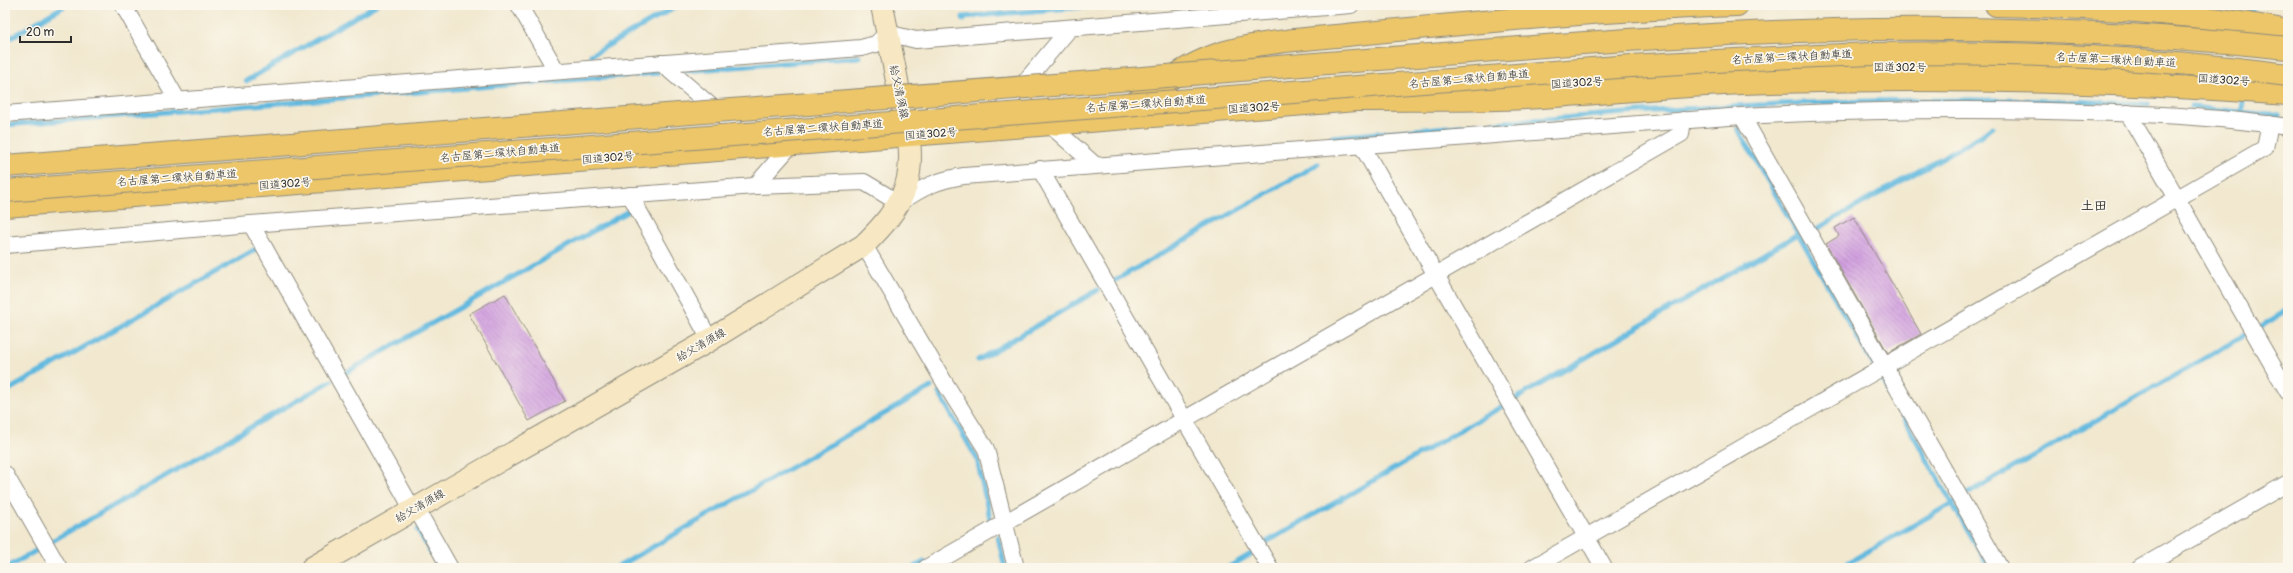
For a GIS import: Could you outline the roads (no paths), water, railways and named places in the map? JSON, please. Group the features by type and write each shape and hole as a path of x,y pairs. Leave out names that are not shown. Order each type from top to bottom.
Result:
{"highway":[{"path":"1112,119 1185,70 1218,54 1236,49 1294,40 1676,7 1737,5"},
{"path":"1996,5 2118,10 2199,17 2288,31"},
{"path":"5,166 884,99 1631,39 1771,32 1874,29 2042,31 2205,40 2288,48"},
{"name":"名古屋第二環状自動車道","path":"5,191 1631,66 1773,58 1876,54 2044,56 2198,65 2288,74"},
{"name":"国道302号","path":"5,206 1768,68 1906,67 2050,69 2288,84"},
{"path":"1362,100 1522,98 1769,82 1892,80 2037,81 2195,87 2288,94"}],"main road":[{"name":"給父清須線","path":"312,568 710,340 864,246 883,226 899,204 906,186 910,166 909,136 882,5"}],"street":[{"path":"123,5 178,100"},
{"path":"519,5 556,70"},
{"path":"5,114 556,70 861,48 876,44 887,34 916,40 1070,28 1281,8 1351,5"},
{"path":"984,130 1070,28"},
{"path":"661,63 758,147"},
{"path":"5,245 251,224 755,186 864,182 899,204 923,188 941,180 1040,169 1362,146 1742,116 1870,110 1996,109 2128,113 2270,124 2288,127"},
{"path":"2128,113 2288,392"},
{"path":"1742,116 2000,568"},
{"path":"926,568 1681,134 1683,120"},
{"path":"1050,124 1095,165"},
{"path":"1532,568 2265,148 2270,124"},
{"path":"755,186 791,145"},
{"path":"1362,146 1604,568"},
{"path":"1040,169 1270,568"},
{"path":"630,195 710,340"},
{"path":"251,224 414,509 450,568"},
{"path":"864,246 942,380 986,449 1006,523 1016,568"},
{"path":"5,474 59,568"},
{"path":"2140,568 2288,483"}],"waterway":[{"path":"5,41 66,5"},
{"path":"246,81 376,5"},
{"path":"591,55 679,5"},
{"path":"964,20 963,17 1106,5"},
{"path":"2251,11 2252,5"},
{"path":"686,71 859,57"},
{"path":"5,125 657,73"},
{"path":"1331,137 1635,112 1737,106 1942,100 2148,104"},
{"path":"2242,111 2243,101"},
{"path":"2191,107 2279,116"},
{"path":"1815,230 1982,135 1992,127"},
{"path":"1738,129 1874,366"},
{"path":"1112,282 1318,164"},
{"path":"342,375 630,210"},
{"path":"1515,399 1798,234"},
{"path":"5,392 256,249"},
{"path":"978,360 1098,290"},
{"path":"2258,328 2288,310"},
{"path":"1967,494 2247,334"},
{"path":"1880,377 1989,568"},
{"path":"52,541 331,381"},
{"path":"616,568 931,387"},
{"path":"939,393 977,459 991,523 988,525"},
{"path":"1263,544 1501,407"},
{"path":"1839,568 1954,502"},
{"path":"418,530 440,568"},
{"path":"998,537 1005,568"},
{"path":"6,568 39,549"},
{"path":"1227,568 1253,553"},
{"path":"913,568 924,562"},
{"path":"2127,568 2138,562"}],"district":[{"name":"土田","path":"2094,206"}]}
